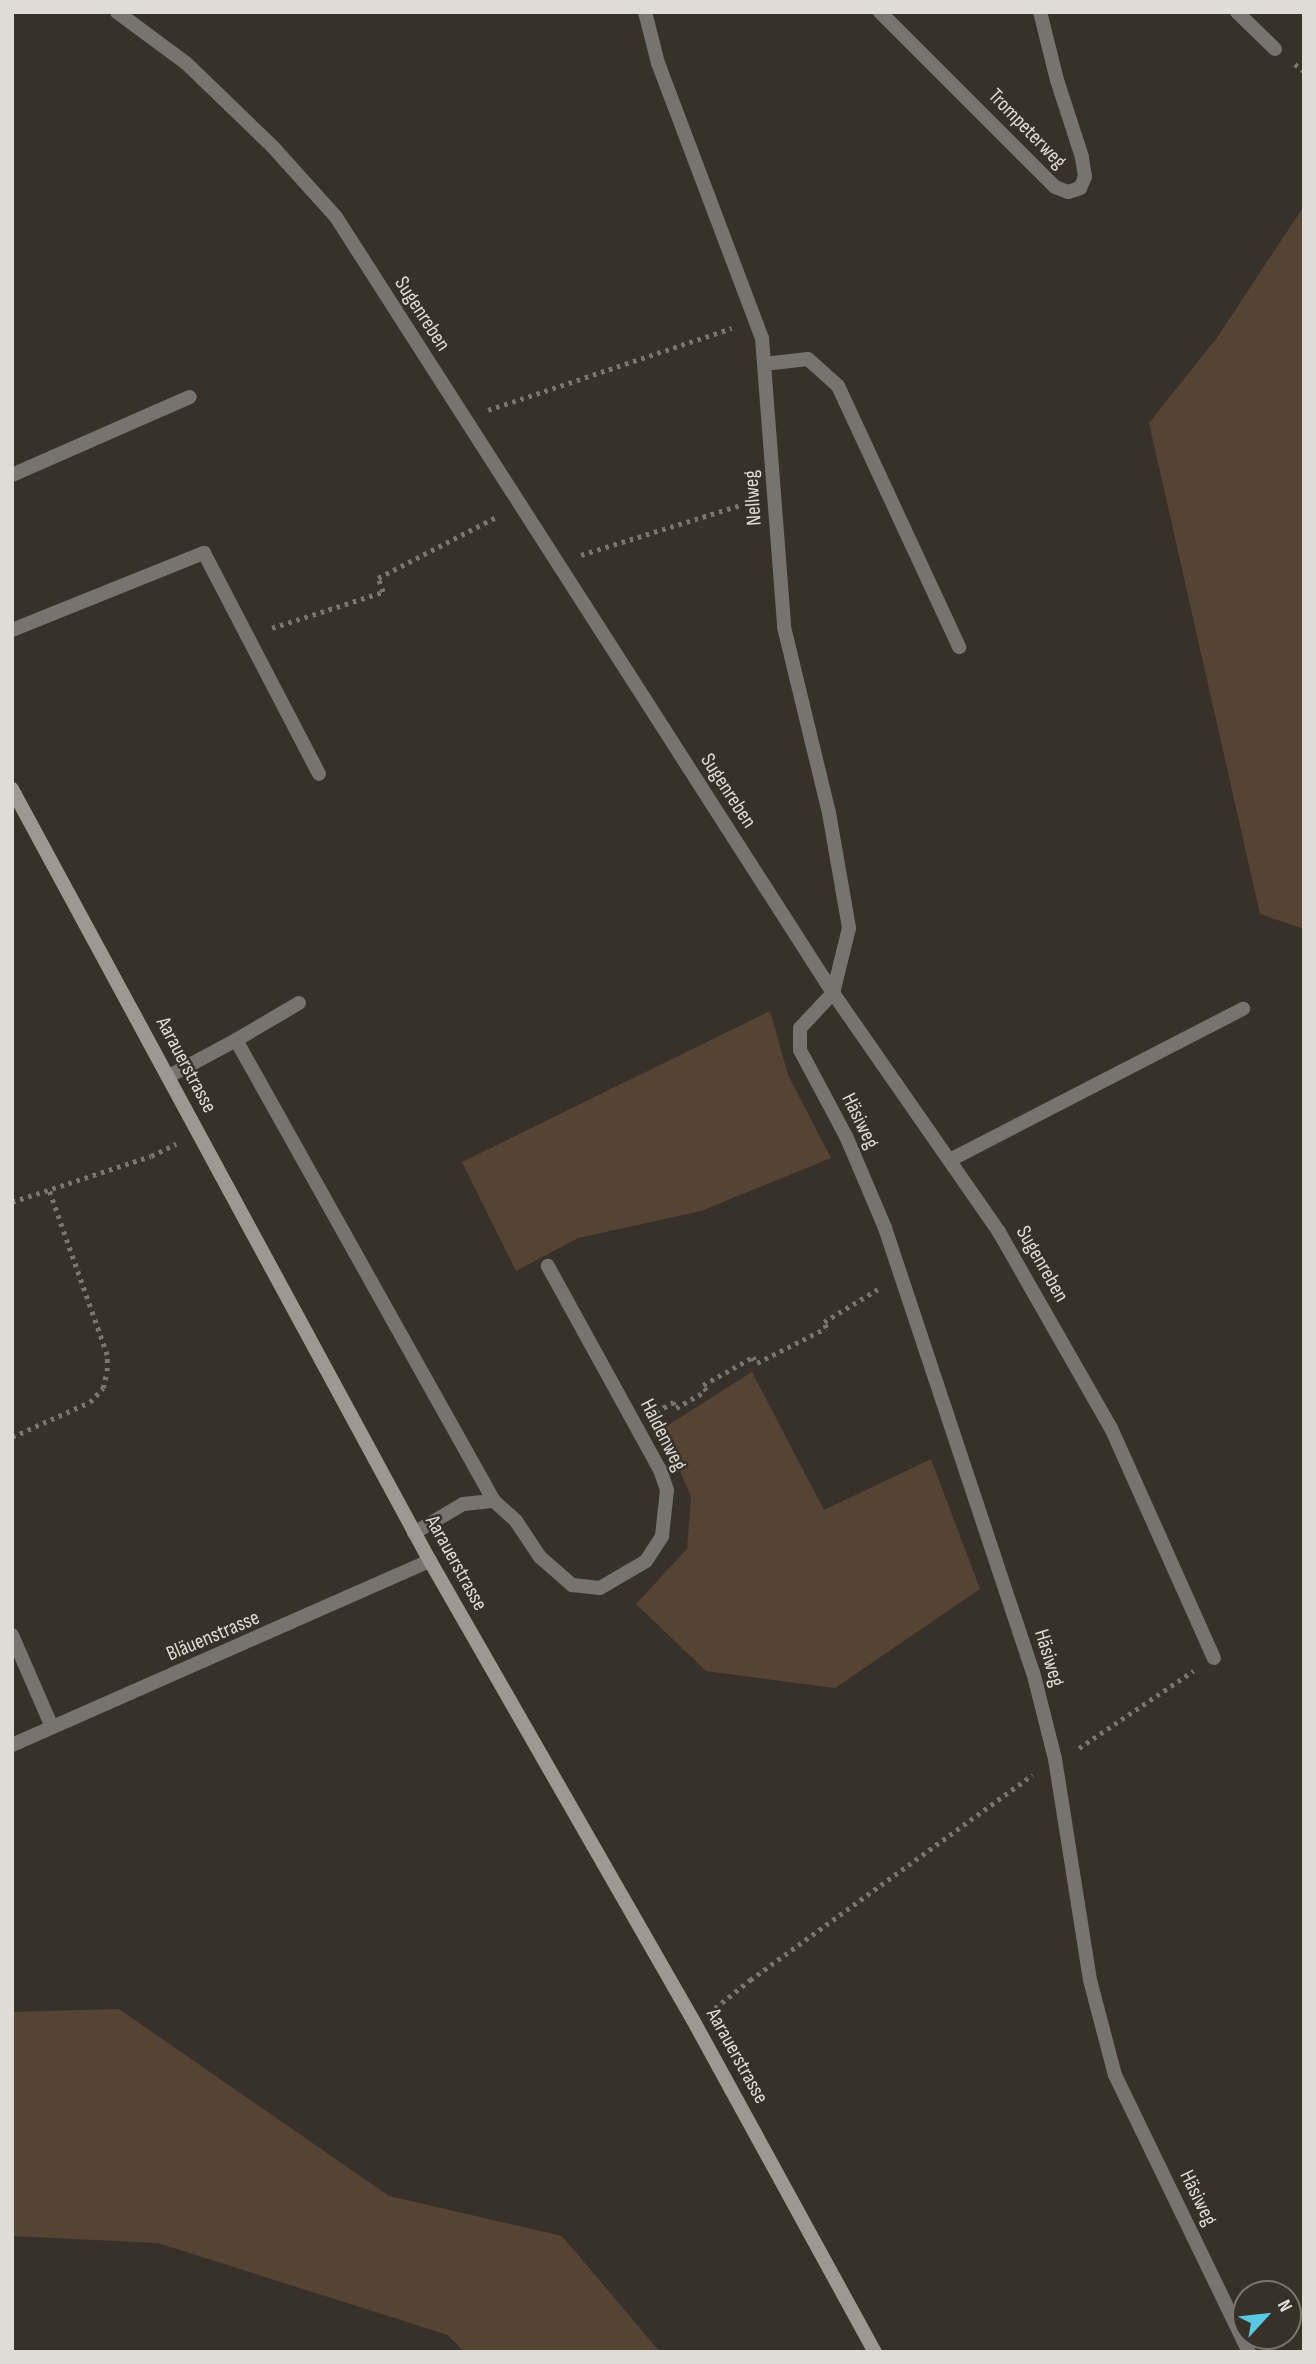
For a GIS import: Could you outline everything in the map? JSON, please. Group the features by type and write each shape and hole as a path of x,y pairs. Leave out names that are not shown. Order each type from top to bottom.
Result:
{"main road":[{"name":"Aarauerstrasse","path":"12,789 430,1561 693,2020 876,2352"}],"street":[{"name":"Sugenreben","path":"117,12 186,63 273,147 336,217 833,993 999,1231 1111,1428 1209,1661"},
{"name":"Nellweg","path":"645,12 658,63 762,338 784,628 829,813 849,928 833,993"},
{"name":"Trompeterweg","path":"880,12 1055,187 1068,192 1080,188 1085,177 1082,157 1057,80 1040,12"},
{"path":"1237,12 1275,49"},
{"path":"764,364 808,359 838,386 959,647"},
{"path":"12,475 190,397"},
{"path":"12,630 204,553 319,774"},
{"name":"Häsiweg","path":"833,993 800,1028 800,1050 846,1136 886,1228 1033,1672 1055,1759 1090,1980 1115,2075 1249,2352"},
{"path":"169,1076 299,1003"},
{"path":"950,1160 1242,1009"},
{"name":"Haldenweg","path":"236,1040 494,1502 516,1521 540,1557 572,1585 600,1588 625,1576 646,1561 662,1536 667,1513 667,1490 548,1266"},
{"path":"414,1532 463,1504 494,1502"},
{"name":"Bläuenstrasse","path":"12,1745 269,1635 430,1561"},
{"path":"12,1635 52,1727"}],"path":[{"path":"464,418 755,320"},
{"path":"557,562 774,494"},
{"path":"249,639 383,592 378,578 520,505"},
{"path":"12,1202 151,1156 199,1133"},
{"path":"12,1437 90,1402 103,1388 107,1371 107,1355 49,1190"},
{"path":"634,1424 673,1402 676,1408 706,1391 703,1385 753,1357 757,1363 826,1328 824,1322 901,1275"},
{"path":"1070,1754 1209,1661"},
{"path":"693,2020 722,2005 750,1980 1041,1769"}],"shaded area":[{"path":"1304,206 1304,929 1260,914 1149,423 1216,339"},
{"path":"770,1011 788,1075 831,1158 701,1211 578,1238 516,1271 462,1162"},
{"path":"752,1372 824,1510 931,1459 980,1589 835,1688 706,1671 636,1604 687,1549 691,1497 662,1429"},
{"path":"119,2009 389,2196 562,2236 660,2352 464,2352 448,2335 158,2243 12,2236 12,2012"}]}
